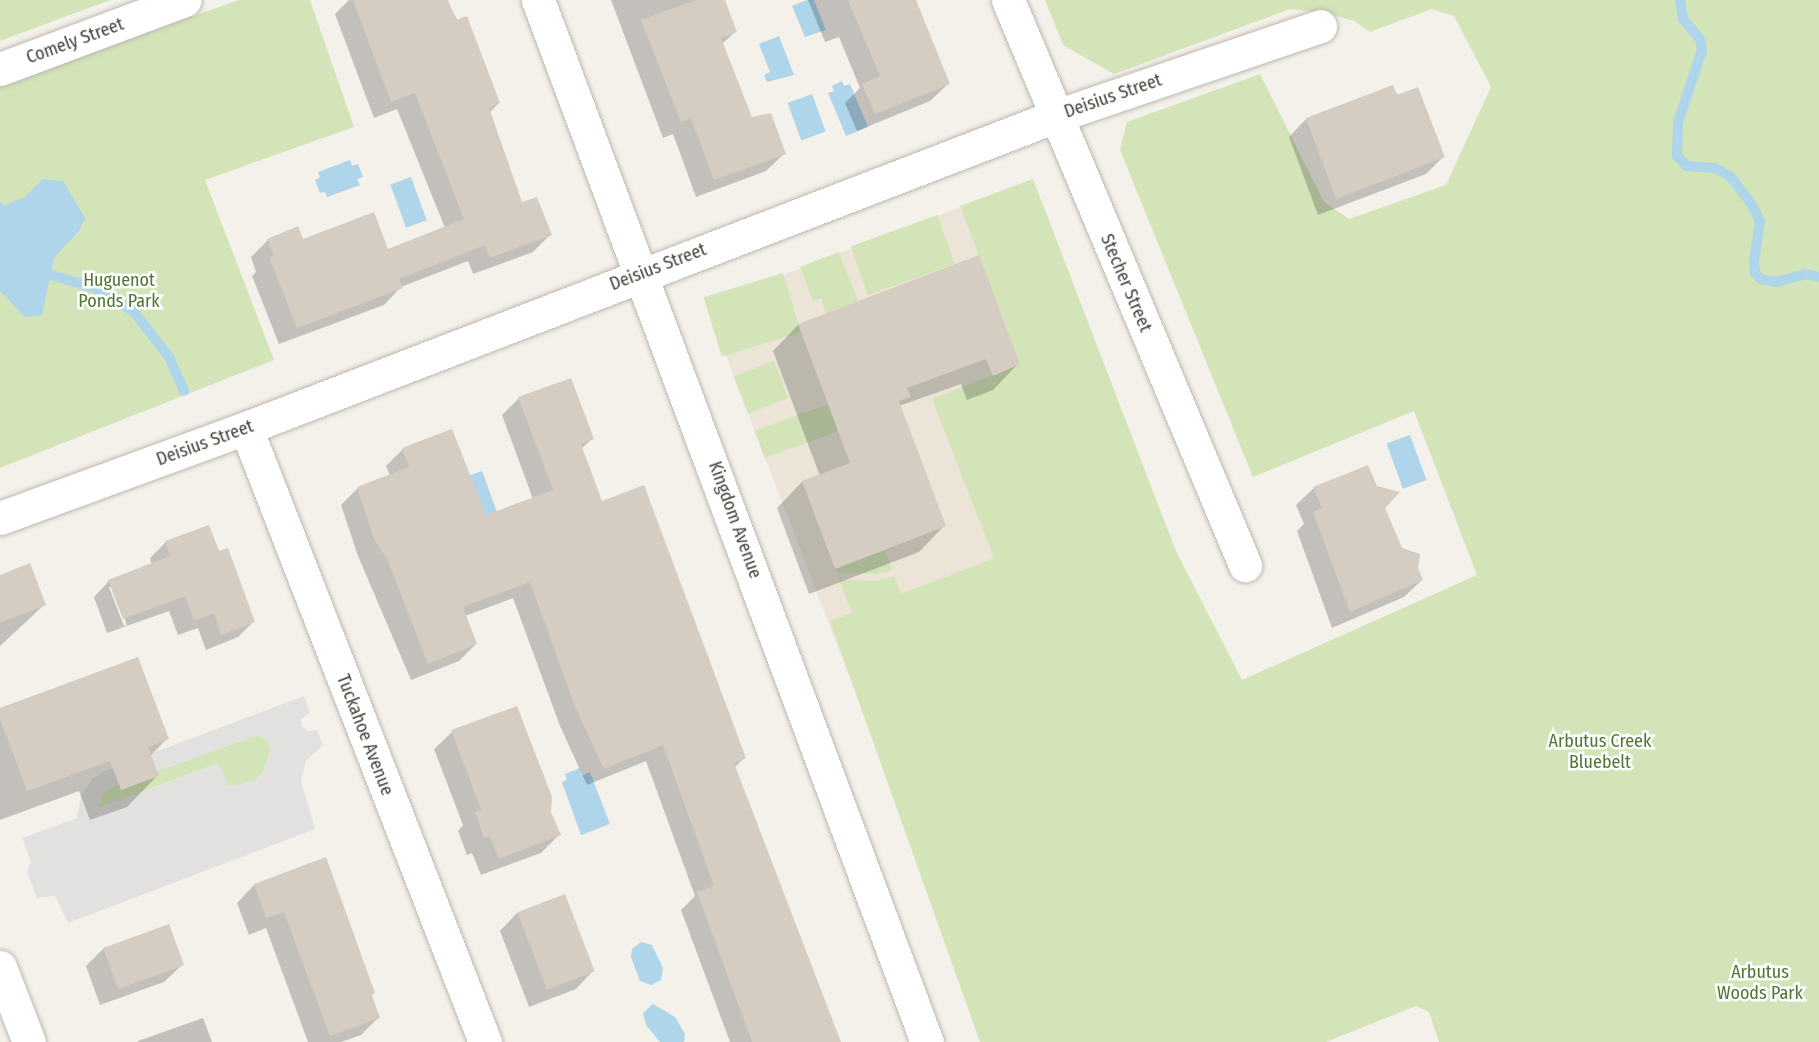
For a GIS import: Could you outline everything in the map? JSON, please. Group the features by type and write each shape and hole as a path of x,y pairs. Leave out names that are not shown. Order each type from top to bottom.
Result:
{"street":[{"name":"Comely Street","path":"0,69 185,0"},
{"name":"Kingdom Avenue","path":"538,0 643,273 927,1042"},
{"name":"Stecher Street","path":"1008,0 1245,565"},
{"name":"Deisius Street","path":"0,518 246,428 643,273 1056,116 1320,26"},
{"name":"Tuckahoe Avenue","path":"246,428 485,1042"},
{"path":"0,967 28,1042"}],"shaded area":[{"path":"1033,179 1175,549 848,674 706,304"},
{"path":"304,696 310,713 301,719 302,726 307,731 317,730 323,745 306,761 301,781 315,829 68,923 55,896 37,898 27,872 31,862 22,838 77,818 81,796 92,779 105,771","holes":["258,735 268,741 271,751 263,772 254,781 229,787 218,764 98,808 102,793 111,787"]}],"green space":[{"path":"0,0 110,0 0,41"},
{"name":"Huguenot Ponds Park","path":"239,0 310,0 354,127 205,180 274,360 0,468 0,84"},
{"name":"Arbutus Creek Bluebelt","path":"1045,0 1819,0 1819,1042 1439,1042 1429,1012 1416,1006 1326,1042 980,1042 830,621 852,613 839,580 877,581 894,576 901,594 994,558 932,399 1020,364 960,206 1033,179 1175,549 1242,680 1477,575 1414,411 1253,477 1120,150 1127,122 1260,74 1324,202 1349,219 1446,185 1491,87 1454,16 1432,9 1370,32 1354,21 1326,13 1290,9 1114,74 1063,45"},
{"path":"937,215 955,264 868,295 851,246"},
{"path":"839,252 858,301 826,313 821,298 813,301 800,267"},
{"path":"783,273 801,332 722,357 704,297"},
{"path":"774,361 788,398 748,414 734,376"},
{"path":"828,404 838,431 765,458 755,431"},
{"path":"885,550 892,570 878,574 837,573 835,569"},
{"path":"258,735 268,741 271,750 263,772 254,781 229,787 217,764 98,808 102,793 111,787"}],"water":[{"path":"807,0 814,0 826,30 805,37 792,6"},
{"path":"779,36 794,75 767,82 764,75 770,72 759,44"},
{"path":"842,81 844,86 850,84 868,127 846,136 828,93 834,91 832,86"},
{"path":"812,94 826,132 801,140 788,103"},
{"path":"350,160 352,166 358,164 363,177 357,179 360,185 327,197 325,192 320,193 315,180 320,177 318,172"},
{"path":"411,177 427,220 406,228 390,185"},
{"path":"43,179 63,181 85,218 79,231 54,258 42,315 25,317 0,291 0,202 5,205 25,197"},
{"path":"1410,435 1426,480 1403,489 1387,444"},
{"path":"482,471 498,516 473,525 457,480"},
{"path":"580,768 582,775 590,772 610,824 581,835 562,782 567,780 565,774"},
{"path":"641,942 652,945 663,968 661,980 651,985 640,981 631,957 632,949"},
{"path":"653,1004 675,1017 685,1034 684,1042 660,1042 646,1025 643,1013"}],"building":[{"path":"353,0 448,0 456,20 467,16 500,103 489,108 522,202 537,197 552,235 490,258 485,245 399,279 403,288 297,328 269,257 274,256 267,239 298,226 303,239 374,212 388,249 464,219 415,93 391,102"},
{"path":"696,0 725,0 737,32 721,38 752,117 771,113 786,154 714,180 691,118 681,122 641,20"},
{"path":"848,0 916,0 950,84 875,114 862,84 880,76"},
{"path":"1393,85 1397,95 1418,87 1445,157 1336,199 1306,118"},
{"path":"979,255 1020,364 993,376 986,359 907,388 911,397 899,401 946,526 835,569 802,481 850,463 798,324"},
{"path":"571,378 594,439 581,444 602,501 644,485 746,758 734,763 841,1042 752,1042 697,892 714,886 663,745 604,769 576,709 530,582 463,607 477,644 428,664 388,561 374,539 357,487 409,467 402,448 452,429 486,515 553,490 518,397"},
{"path":"1368,465 1377,486 1400,492 1385,508 1402,548 1420,554 1418,568 1423,580 1350,612 1313,512 1322,508 1313,487"},
{"path":"209,525 219,551 228,548 255,622 221,635 214,613 194,621 185,596 123,619 108,580 170,556 165,541"},
{"path":"30,563 46,605 0,623 0,575"},
{"path":"138,657 169,739 148,747 159,776 121,790 110,761 27,791 0,719 0,708"},
{"path":"517,706 552,797 551,812 561,835 499,859 490,836 484,838 475,812 481,810 451,730"},
{"path":"326,857 375,993 372,995 380,1018 330,1036 284,912 266,918 254,884"},
{"path":"565,894 595,971 547,990 517,912"},
{"path":"169,924 184,965 118,989 103,948"}],"waterway":[{"path":"1680,0 1683,19 1700,39 1702,50 1678,123 1677,156 1687,166 1715,168 1731,177 1752,205 1760,221 1754,261 1755,273 1761,279 1776,282 1805,274 1819,277"},
{"path":"48,274 98,289 134,312 169,357 184,391"}],"park label":[{"name":"Arbutus Woods Park","path":"1760,983"}]}
